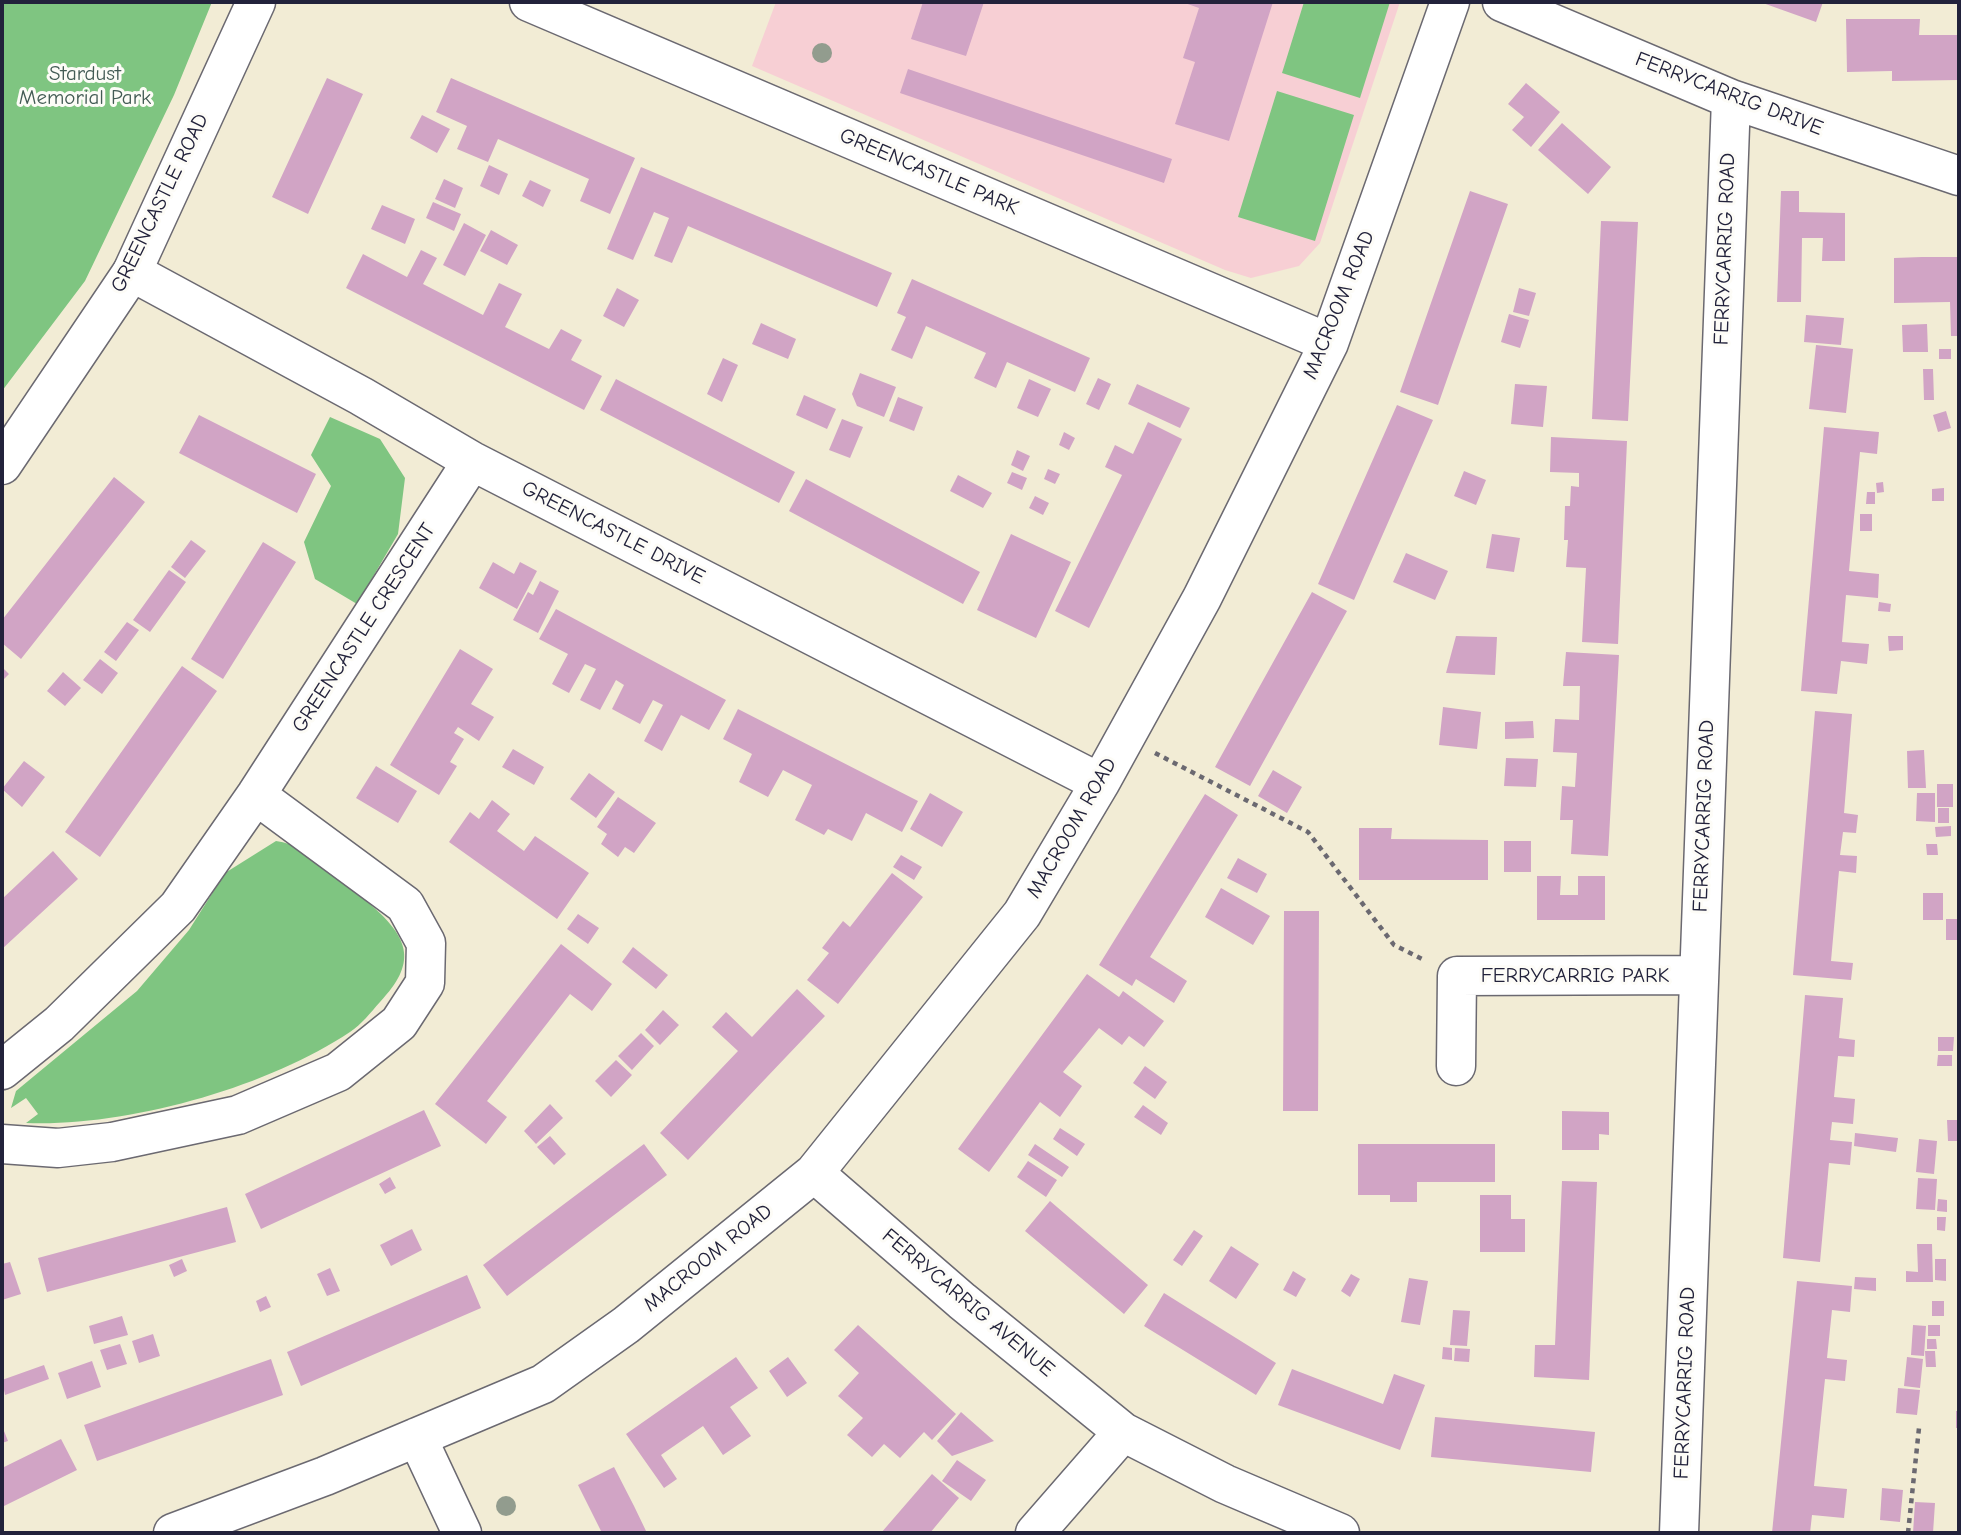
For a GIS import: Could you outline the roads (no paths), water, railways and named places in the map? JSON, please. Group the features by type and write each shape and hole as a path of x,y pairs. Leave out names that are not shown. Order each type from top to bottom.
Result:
{"street":[{"name":"GREENCASTLE ROAD","path":"2,465 132,272 256,2"},
{"name":"GREENCASTLE PARK","path":"529,2 1329,343"},
{"name":"MACROOM ROAD","path":"173,1533 325,1476 543,1384 626,1325 814,1172 1021,914 1100,783 1202,598 1329,343 1450,2"},
{"name":"FERRYCARRIG DRIVE","path":"1502,2 1731,99 1959,176"},
{"name":"FERRYCARRIG ROAD","path":"1679,1533 1731,99"},
{"name":"GREENCASTLE DRIVE","path":"132,272 361,396 472,461 1100,783"},
{"name":"GREENCASTLE CRESCENT","path":"2,1070 60,1024 178,907 256,795 472,461"},
{"path":"2,1144 58,1148 112,1142 237,1115 338,1072 399,1023 425,983 426,943 405,905 256,795"},
{"name":"FERRYCARRIG PARK","path":"1456,1066 1457,976 1699,975"},
{"name":"FERRYCARRIG AVENUE","path":"814,1172 962,1301 1123,1432 1225,1484 1340,1533"},
{"path":"1035,1533 1123,1432"},
{"path":"417,1437 462,1533"}],"park label":[{"name":"Stardust Memorial Park","path":"85,86"}]}
